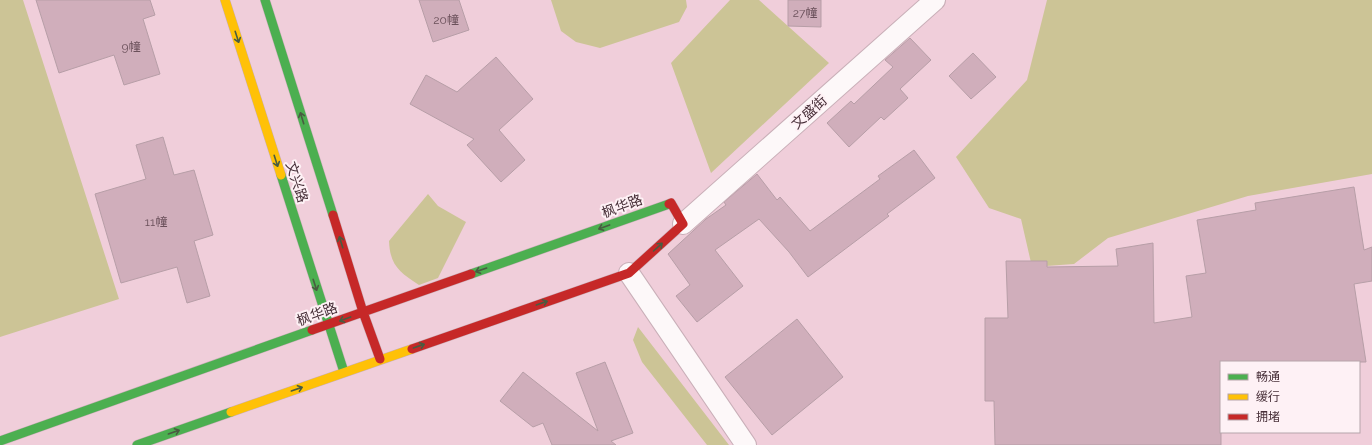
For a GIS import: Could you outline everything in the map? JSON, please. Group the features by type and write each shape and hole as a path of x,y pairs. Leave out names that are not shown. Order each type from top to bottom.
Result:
{"street":[{"name":"文兴路","path":"225,0 344,372"},
{"name":"文兴路","path":"266,0 363,312 380,359"},
{"name":"文盛街","path":"684,224 935,0"},
{"name":"枫华路","path":"0,441 670,203 684,224"},
{"path":"137,445 628,273 684,224"},
{"path":"628,273 746,445"}],"shaded area":[{"path":"0,0 23,0 119,299 0,337"},
{"path":"551,0 686,0 687,7 679,22 600,48 576,42 561,31"},
{"path":"730,0 759,0 829,63 711,173 671,63"},
{"path":"1047,0 1372,0 1372,174 1248,196 1108,238 1074,264 1032,267 1021,219 989,208 956,157 1027,80"},
{"path":"428,194 438,206 466,222 438,278 419,285 401,272 397,267 391,256 389,241"},
{"path":"638,327 729,445 707,445 642,362 633,340"}],"building":[{"path":"36,0 150,0 155,15 143,19 160,74 124,85 114,55 59,73"},
{"path":"419,0 459,0 469,30 433,42"},
{"path":"788,0 821,0 821,27 788,26"},
{"path":"910,38 931,60 900,89 908,98 884,120 881,117 849,147 827,123 851,101 854,104 893,67 885,60"},
{"path":"973,53 996,77 971,99 949,76"},
{"path":"496,57 533,99 499,130 525,160 501,182 467,145 474,139 410,104 426,75 457,92"},
{"path":"163,137 174,175 194,170 213,235 194,241 210,296 187,303 177,267 121,283 95,194 146,179 136,145"},
{"path":"914,150 935,178 887,214 889,216 808,277 789,252 759,219 715,250 743,286 697,322 676,296 690,285 668,254 706,219 726,205 724,202 757,174 777,200 780,197 810,231 880,179 878,176"},
{"path":"1354,187 1364,250 1372,247 1372,281 1354,284 1366,362 1220,361 1221,445 995,445 994,401 985,401 985,318 1008,318 1006,261 1047,261 1047,267 1118,266 1116,249 1153,243 1154,323 1192,317 1186,276 1206,273 1197,220 1256,210 1255,203"},
{"path":"797,319 843,377 772,435 725,377"},
{"path":"605,362 633,433 611,441 616,445 552,445 543,423 533,427 500,401 523,372 598,431 576,373"}],"traffic: fast":[{"path":"265,0 333,215"},
{"path":"281,175 344,372"},
{"path":"471,274 669,204"},
{"path":"0,441 312,330"},
{"path":"137,445 231,412"}],"traffic: slow":[{"path":"225,0 281,175"},
{"path":"231,412 412,349"}],"traffic: jam":[{"path":"412,349 629,273 683,224 671,203 669,204"},
{"path":"333,215 363,312 380,359"},
{"path":"312,330 471,274"}]}
